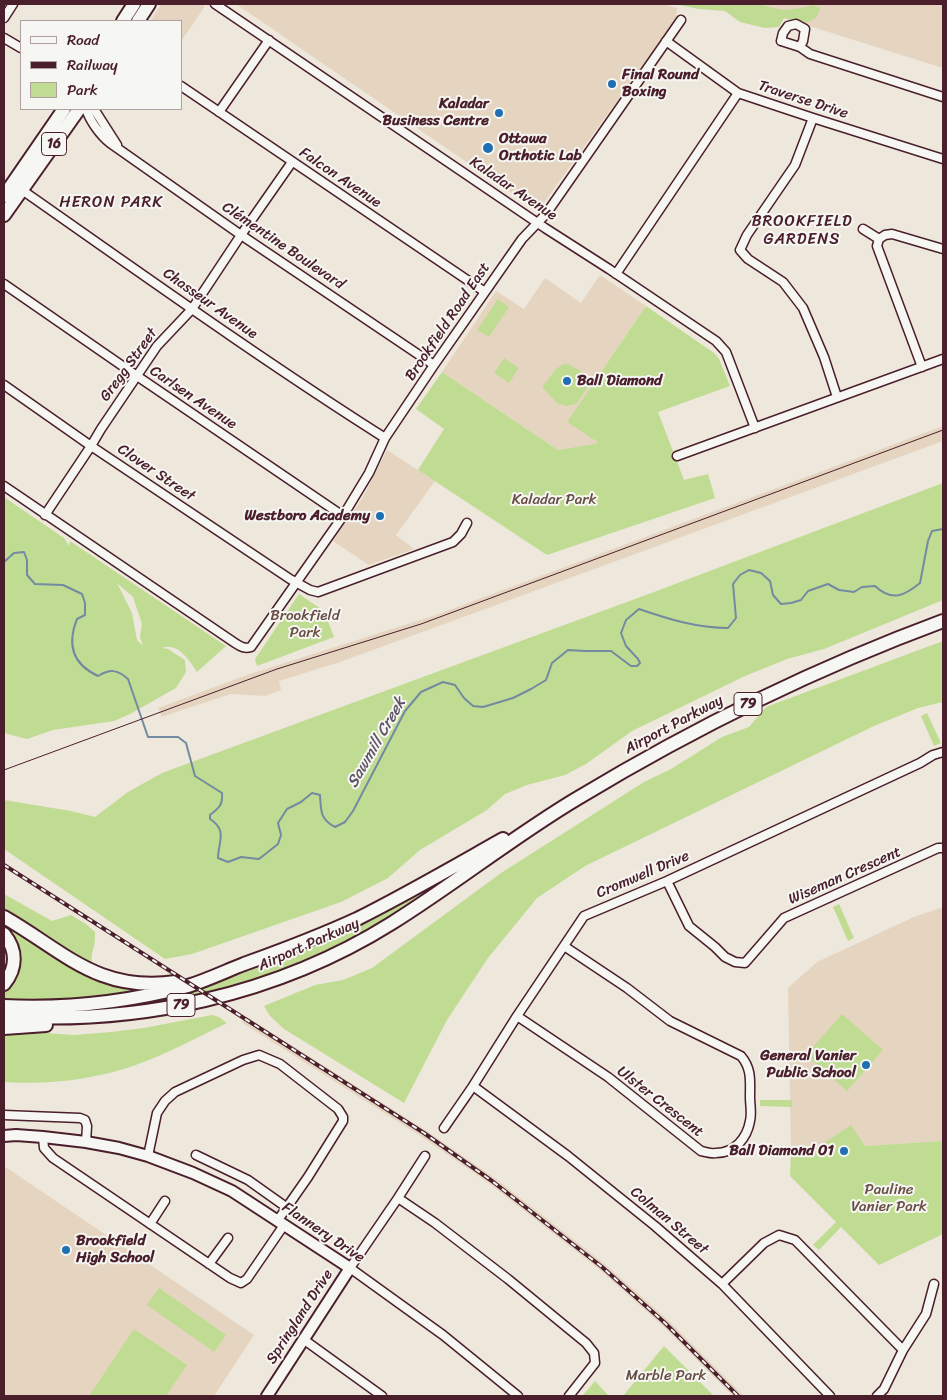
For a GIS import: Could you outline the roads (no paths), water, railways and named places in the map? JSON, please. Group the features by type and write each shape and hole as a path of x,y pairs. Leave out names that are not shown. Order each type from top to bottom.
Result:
{"main road":[{"path":"124,20 134,4"},
{"path":"139,20 149,4"},
{"name":"16","path":"4,196 63,110"},
{"name":"16","path":"4,215 78,110"},
{"name":"Airport Parkway","path":"4,1006 64,1006 107,1002 154,994 188,986 297,945 356,919 416,888 563,807 673,743 740,708 836,663 943,621"},
{"name":"Airport Parkway","path":"4,1016 63,1018 116,1015 155,1010 193,1003 254,987 297,972 348,948 409,912 563,807"},
{"path":"4,918 74,962 91,971 117,980 162,984 215,975"},
{"path":"4,934 11,946 14,958 12,972 4,984"},
{"path":"4,1028 71,1024 155,1010"}],"street":[{"path":"4,18 14,4"},
{"name":"Kaladar Avenue","path":"215,4 716,341 726,352 756,428"},
{"name":"Brookfield Road East","path":"45,515 235,643 242,647 249,648 253,646 343,516 369,474 386,438 434,365 522,239 546,214 681,20"},
{"path":"4,38 19,47"},
{"path":"219,112 268,40"},
{"name":"Traverse Drive","path":"666,41 738,93 943,159"},
{"path":"800,47 810,54 943,97"},
{"name":"Falcon Avenue","path":"182,87 485,292"},
{"path":"616,274 738,93"},
{"name":"Clémentine Boulevard","path":"86,110 90,118 106,139 241,235 434,365"},
{"name":"Clémentine Boulevard","path":"95,110 118,147"},
{"path":"813,118 796,165 747,235 740,250 748,259 783,282 804,308 824,357 837,398"},
{"name":"Gregg Street","path":"45,515 91,446 100,429 137,376 158,346 192,309 292,162"},
{"name":"Chasseur Avenue","path":"22,190 318,395 386,438"},
{"path":"863,228 879,239"},
{"path":"922,367 877,246 879,239 885,235 892,234 943,250"},
{"name":"Carlsen Avenue","path":"4,284 343,516"},
{"path":"676,456 943,359"},
{"name":"Clover Street","path":"4,385 91,446 310,590 318,592 453,542 468,523"},
{"path":"4,486 45,515"},
{"name":"Cromwell Drive","path":"444,1128 584,916 667,881 920,763 933,754 943,752"},
{"name":"Wiseman Crescent","path":"667,881 689,926 726,957 735,962 744,963 784,918 938,848 943,848"},
{"name":"Ulster Crescent","path":"517,1016 608,1077 701,1151 717,1154 740,1144 746,1135 751,1119 750,1074 747,1063 741,1056 670,1021 627,988 564,946"},
{"path":"43,1137 44,1148 53,1158 230,1278 241,1283 246,1279 281,1223 286,1207 340,1127 343,1117 338,1109 280,1064 259,1055 243,1060 175,1092 165,1101 157,1113 148,1156"},
{"name":"Colman Street","path":"473,1086 568,1156 655,1226 722,1284 830,1396"},
{"path":"4,1115 80,1118 85,1120 87,1126 86,1142"},
{"name":"Flannery Drive","path":"4,1136 43,1137 119,1148 148,1156 193,1173 232,1191 350,1268 443,1335 518,1396"},
{"name":"Flannery Drive","path":"196,1154 248,1180 286,1207"},
{"name":"Springland Drive","path":"266,1396 425,1156"},
{"path":"398,1198 435,1223 508,1279 586,1343 594,1353 595,1362 569,1396"},
{"path":"150,1224 165,1201"},
{"path":"722,1284 764,1242 779,1235 795,1240 903,1350"},
{"path":"210,1264 228,1238"},
{"path":"877,1396 884,1389 903,1350 926,1314 934,1284"},
{"path":"303,1339 382,1396"}],"waterway":[{"name":"Sawmill Creek","path":"4,562 14,553 24,552 27,560 27,575 35,584 63,585 82,594 85,603 85,615 77,619 72,637 72,645 77,659 82,666 98,676 113,671 120,673 128,679 148,737 178,737 186,743 195,776 222,793 221,803 210,815 210,819 216,823 220,832 218,858 228,862 241,857 259,859 278,844 281,835 278,823 287,809 301,802 312,793 320,795 321,810 326,821 335,827 345,822 353,811 405,711 421,692 443,682 455,685 464,698 473,706 483,707 513,698 546,680 552,663 568,650 611,651 631,666 637,666 640,663 626,646 621,633 626,620 639,609 694,625 728,628 736,618 733,584 740,575 749,570 761,573 770,581 773,595 781,604 801,600 808,591 828,584 839,590 854,592 862,587 875,586 892,596 903,594 920,583 928,541 932,531 943,529"}],"tram line":[{"path":"4,770 277,669 421,624 943,430"}],"railway":[{"path":"4,865 424,1133 492,1181 602,1267 665,1323 738,1396"}],"place":[{"name":"Final Round Boxing","path":"612,84"},
{"name":"Kaladar Business Centre","path":"499,113"},
{"name":"Ottawa Orthotic Lab","path":"488,148"},
{"name":"Ball Diamond","path":"567,381"},
{"name":"Westboro Academy","path":"380,516"},
{"name":"General Vanier Public School","path":"866,1065"},
{"name":"Ball Diamond 01","path":"844,1151"},
{"name":"Brookfield High School","path":"66,1250"}],"district":[{"name":"HERON PARK","path":"111,203"},
{"name":"BROOKFIELD GARDENS","path":"802,231"}],"park label":[{"name":"Kaladar Park","path":"554,500"},
{"name":"Brookfield Park","path":"305,624"},
{"name":"Pauline Vanier Park","path":"889,1198"},
{"name":"Marble Park","path":"666,1376"}]}
